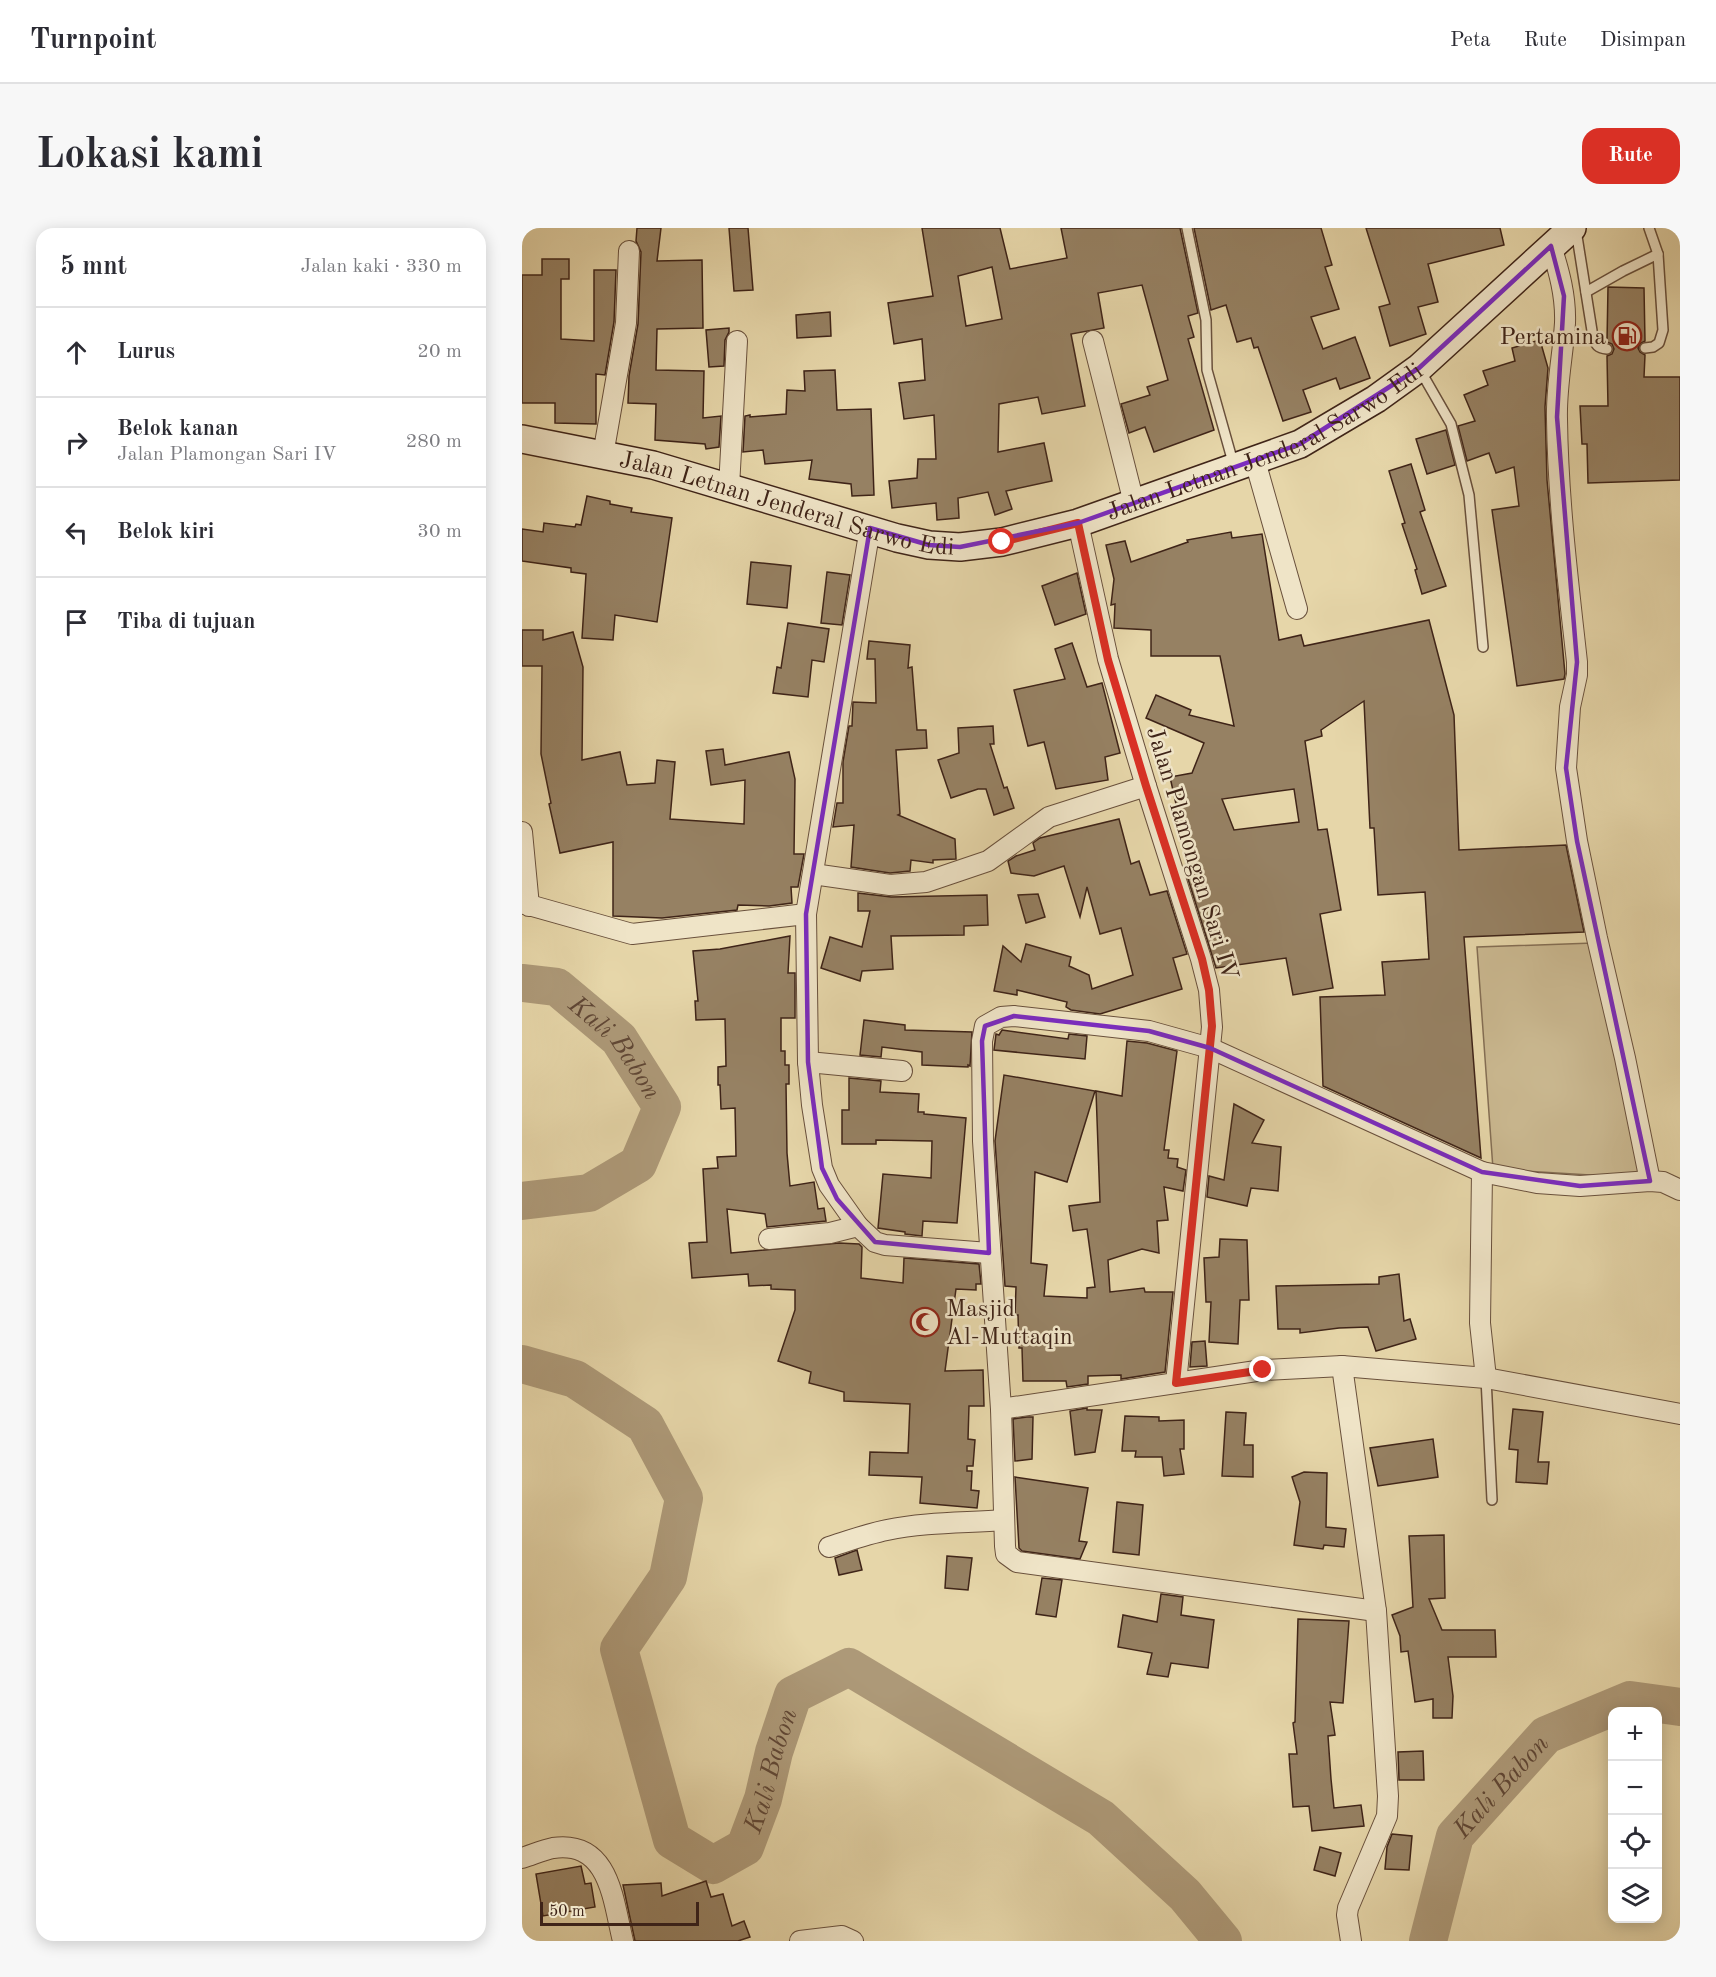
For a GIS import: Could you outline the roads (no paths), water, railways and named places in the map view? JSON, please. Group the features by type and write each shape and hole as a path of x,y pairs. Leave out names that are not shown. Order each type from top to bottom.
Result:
{"main road":[{"name":"Jalan Letnan Jenderal Sarwo Edi","path":"522,439 653,465 870,528 897,538 929,545 960,547 1002,542 1078,523 1300,444 1376,399 1419,368 1551,246 1574,228"}],"street":[{"path":"1551,246 1564,297 1565,322 1557,417 1563,521 1577,675 1570,706 1566,768 1577,841 1650,1181"},
{"path":"603,455 626,323 629,250"},
{"path":"729,487 737,341"},
{"path":"1093,341 1134,503"},
{"path":"1245,465 1297,609"},
{"name":"Jalan Plamongan Sari IV","path":"1078,523 1108,660 1202,959 1209,990 1212,1026 1176,1383"},
{"path":"870,528 806,914 808,1062 822,1168 833,1192 858,1226 875,1242 885,1245 989,1253"},
{"path":"813,874 890,885 926,882 988,861 1049,817 1146,786"},
{"path":"522,832 525,904 632,934 806,914"},
{"path":"1376,1611 1017,1562 1006,1554 1001,1409 983,1141 982,1041 985,1026 1001,1017 1014,1016 1149,1031 1210,1048 1482,1172 1559,1185 1663,1182 1680,1190"},
{"path":"808,1062 902,1071"},
{"path":"1482,1172 1480,1323 1486,1378"},
{"path":"769,1239 830,1233 858,1226"},
{"path":"1001,1409 1263,1370 1342,1366 1486,1378 1680,1414"},
{"path":"1342,1366 1376,1611 1388,1797 1387,1816 1350,1901 1347,1915 1351,1941"},
{"path":"829,1547 889,1529 1004,1520"},
{"path":"522,1858 551,1848 564,1847 582,1850 592,1857 607,1877 623,1941"},
{"path":"800,1941 842,1936 853,1941"}],"lane":[{"path":"1187,228 1206,320 1208,370 1225,438 1245,465"},
{"path":"1574,228 1596,345 1607,349"},
{"path":"1645,348 1659,343 1663,330 1658,254 1649,228"},
{"path":"1586,292 1658,254"},
{"path":"1419,368 1451,424 1469,495 1483,647"},
{"path":"1486,1378 1492,1500"}],"waterway":[{"name":"Kali Babon","path":"522,983 557,987 619,1039 662,1107 638,1164 589,1193 522,1201"},
{"name":"Kali Babon","path":"522,1364 575,1379 645,1425 684,1498 668,1577 619,1649 672,1840 713,1865 745,1847 763,1799 774,1752 793,1695 849,1667 1101,1818 1185,1895 1223,1941"},
{"name":"Kali Babon","path":"1428,1941 1455,1836 1546,1735 1630,1700 1680,1707"}],"place":[{"name":"Pertamina","path":"1627,336"},
{"name":"Masjid Al-Muttaqin","path":"925,1322"}]}
